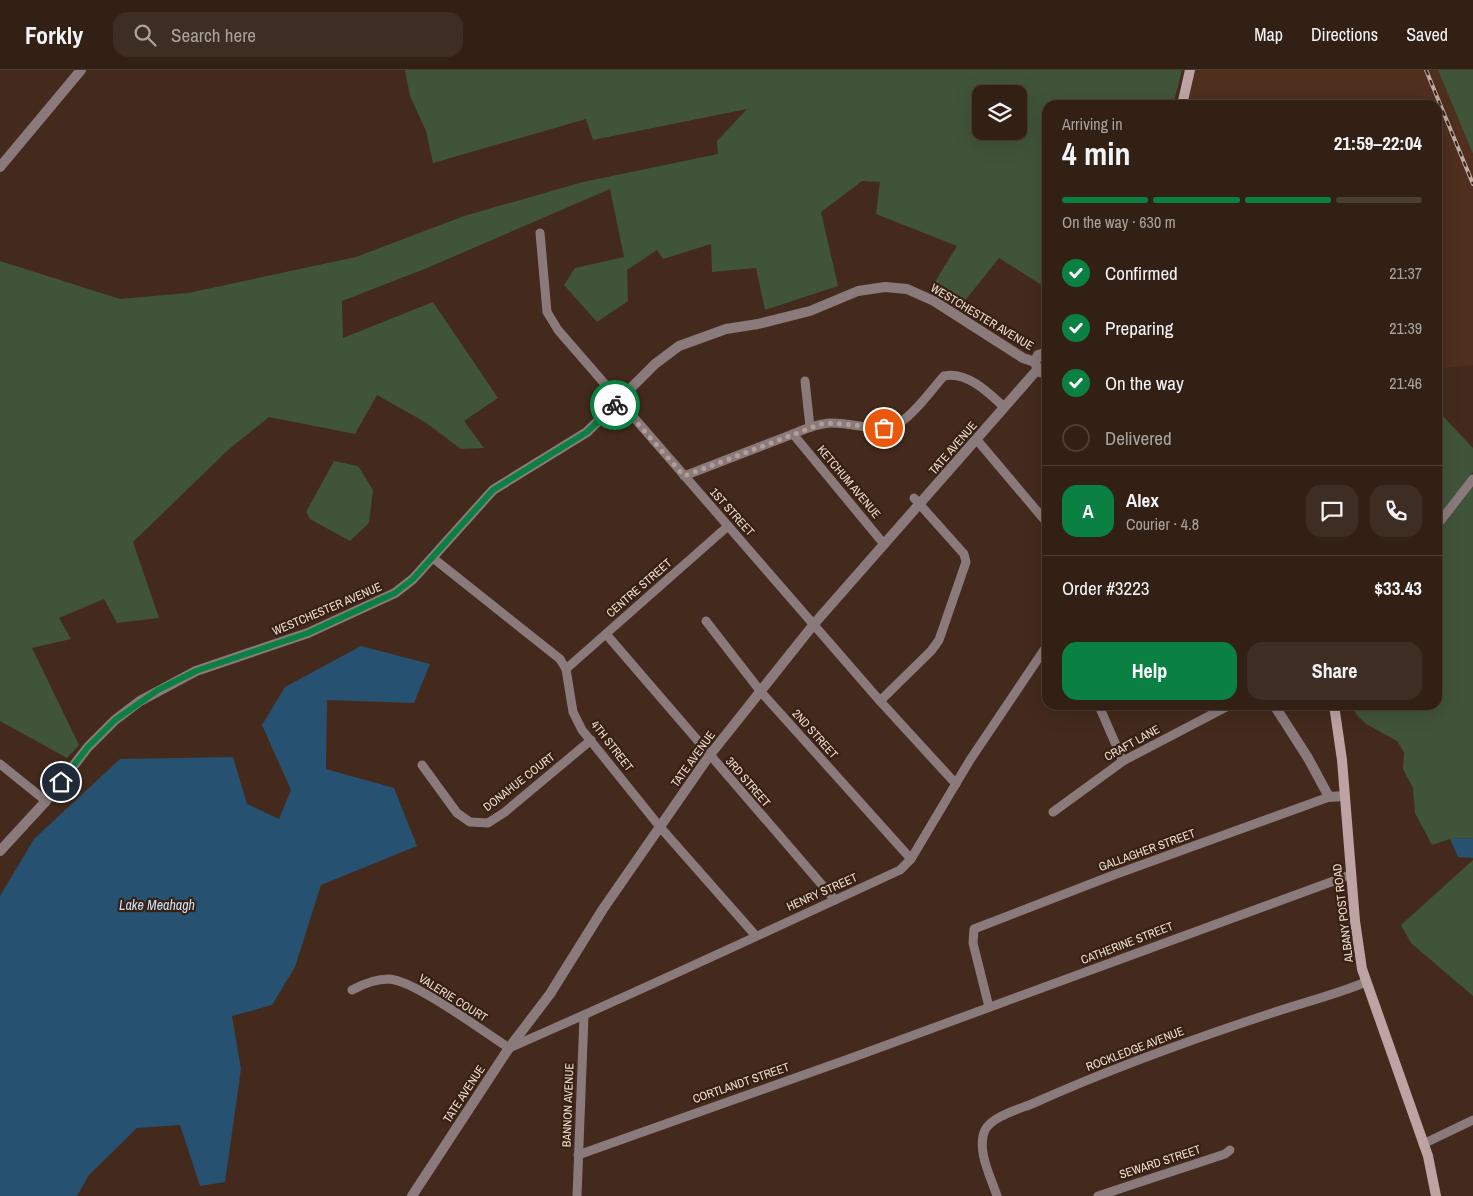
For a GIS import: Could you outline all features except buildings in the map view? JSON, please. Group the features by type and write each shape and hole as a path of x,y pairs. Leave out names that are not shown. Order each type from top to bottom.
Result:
{"main road":[{"path":"1183,100 1190,70"},
{"name":"ALBANY POST ROAD","path":"1335,710 1344,796 1354,921 1366,982 1423,1144 1436,1196"}],"street":[{"path":"0,167 81,70"},
{"name":"1ST STREET","path":"540,233 545,298 550,320 618,401 880,701 956,784"},
{"name":"WESTCHESTER AVENUE","path":"0,851 46,801 88,747 115,720 140,701 196,671 308,633 355,614 395,593 413,579 433,558 493,490 587,432 666,354 679,346 726,329 758,324 810,311 858,290 876,287 907,289 920,294 1042,370"},
{"name":"TATE AVENUE","path":"412,1196 509,1048 550,994 603,909 709,756 814,624 884,543 917,501 977,440 1036,366 1038,355 1042,354"},
{"path":"684,476 810,427 832,423 884,428 894,425 903,420 944,376 951,374 972,382 988,392 1004,407"},
{"path":"805,381 810,427"},
{"name":"KETCHUM AVENUE","path":"793,434 884,543"},
{"path":"977,440 1042,517"},
{"path":"1442,519 1473,479"},
{"path":"880,701 931,651 939,640 966,558 917,501"},
{"name":"CENTRE STREET","path":"566,668 728,526"},
{"path":"433,558 560,659 566,668"},
{"name":"2ND STREET","path":"706,621 761,692 911,859"},
{"name":"3RD STREET","path":"606,634 709,756 835,900"},
{"name":"HENRY STREET","path":"509,1048 584,1016 900,870 911,859 956,784 1042,653"},
{"name":"4TH STREET","path":"566,668 573,712 582,730 660,827 756,936"},
{"path":"1101,710 1123,761"},
{"name":"CRAFT LANE","path":"1053,812 1123,761 1220,710"},
{"path":"1277,710 1308,758 1329,797 1344,796"},
{"name":"DONAHUE COURT","path":"422,765 457,813 470,822 488,823 505,812 591,740"},
{"path":"0,764 46,801"},
{"name":"GALLAGHER STREET","path":"989,1007 973,943 975,929 1110,876 1329,797"},
{"name":"CATHERINE STREET","path":"912,1035 1350,875"},
{"name":"VALERIE COURT","path":"352,990 379,980 389,979 409,984 509,1048"},
{"name":"ROCKLEDGE AVENUE","path":"997,1196 984,1157 984,1131 989,1124 1076,1084 1260,1017 1366,982"},
{"name":"BANNON AVENUE","path":"577,1196 584,1016"},
{"name":"CORTLANDT STREET","path":"578,1155 912,1035"},
{"path":"1423,1144 1473,1120"},
{"name":"SEWARD STREET","path":"1098,1196 1225,1154 1230,1150"}],"shaded area":[{"path":"1195,70 1438,70 1473,154 1473,365 1442,369 1442,100 1189,100"}],"green space":[{"path":"405,70 1182,70 1174,100 1042,100 1042,285 999,258 963,303 933,285 957,246 876,214 880,182 862,181 821,212 838,286 765,310 756,268 712,272 711,244 663,259 657,250 627,270 628,301 597,322 564,285 575,268 624,257 610,189 427,268 342,301 343,338 433,302 498,398 464,421 484,448 461,449 425,422 377,395 355,434 269,417 228,450 133,542 159,618 117,623 104,599 59,618 71,639 32,648 79,745 67,758 0,721 0,261 120,299 188,293 356,257 464,216 583,182 718,154 717,141 747,109 593,140 586,119 433,163 426,131 410,96"},
{"path":"1438,70 1473,70 1473,154"},
{"path":"1442,415 1473,448 1473,472 1442,513"},
{"path":"334,461 358,466 373,490 369,523 350,541 310,519 306,512"},
{"path":"1473,485 1473,838 1450,839 1432,845 1415,813 1413,788 1403,769 1404,752 1397,741 1366,724 1355,710 1442,710 1442,524"},
{"path":"1473,860 1473,996 1411,943 1401,925"}],"water":[{"name":"Lake Meahagh","path":"361,646 430,664 414,703 327,700 326,769 394,788 417,846 321,885 295,967 272,1005 232,1016 241,1069 225,1182 200,1186 180,1125 137,1128 89,1175 77,1196 0,1196 0,896 34,839 120,759 233,757 247,804 279,819 291,790 262,725 285,687"},
{"path":"1473,838 1473,858 1458,857 1450,839"}],"railway":[{"path":"1426,70 1438,100"},
{"path":"1442,109 1473,184"}],"way so far":[{"path":"615,405 618,401 644,428 684,476 711,464 821,424 832,423 884,428"}],"route":[{"path":"61,782 88,747 115,720 158,690 196,671 244,656 355,614 395,593 413,579 433,558 448,538 493,490 587,432 615,405"}]}
